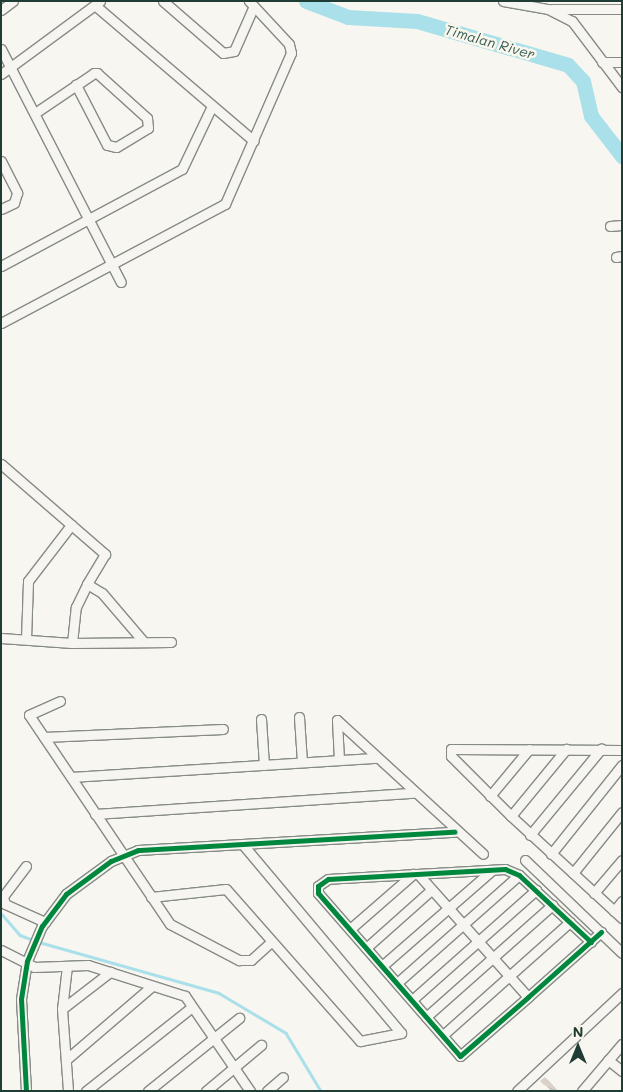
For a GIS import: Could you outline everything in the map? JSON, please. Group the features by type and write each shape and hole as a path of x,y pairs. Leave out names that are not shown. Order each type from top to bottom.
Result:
{"street":[{"path":"1,10 13,1"},
{"path":"1,323 113,267 226,204 254,141 291,48 251,5 234,51 223,53 163,1"},
{"path":"503,1 548,9 622,9"},
{"path":"1,74 13,68 99,4 210,108 254,141"},
{"path":"548,9 572,21 622,87"},
{"path":"1,49 13,68 121,282"},
{"path":"602,62 622,62"},
{"path":"36,113 76,86 100,74 146,118 148,128 116,146 107,145 76,86"},
{"path":"1,266 90,221 182,169 210,108"},
{"path":"1,161 17,198 1,209"},
{"path":"610,226 622,225"},
{"path":"1,464 105,554 76,607 72,643"},
{"path":"26,640 28,581 71,525"},
{"path":"87,584 102,593 143,641"},
{"path":"1,638 72,643 171,642"},
{"path":"60,701 29,715 170,924 239,960 251,960 270,943"},
{"path":"300,717 302,762"},
{"path":"261,719 264,765"},
{"path":"339,760 337,720 454,832 483,854"},
{"path":"44,737 223,728"},
{"path":"622,750 451,749 451,756 530,836 622,918"},
{"path":"490,796 529,749"},
{"path":"511,816 566,749"},
{"path":"530,836 601,749"},
{"path":"71,777 377,758"},
{"path":"551,854 622,765"},
{"path":"95,814 413,793"},
{"path":"572,873 622,812"},
{"path":"26,1091 20,999 26,962 44,924 83,878 138,850 454,832"},
{"path":"151,896 226,889 270,943 360,1041 401,1033 243,845"},
{"path":"525,860 622,952"},
{"path":"594,892 622,860"},
{"path":"26,866 2,897 6,904 44,924"},
{"path":"590,942 520,875 492,870 416,874 320,883 318,893 460,1056 528,997 590,942 601,932"},
{"path":"382,966 492,870"},
{"path":"416,874 528,997"},
{"path":"350,929 416,874"},
{"path":"397,983 520,875"},
{"path":"366,948 432,890"},
{"path":"412,1000 536,890"},
{"path":"614,910 622,901"},
{"path":"426,1017 552,905"},
{"path":"443,1035 570,922"},
{"path":"1,950 34,967 88,965 185,996 250,1091"},
{"path":"67,966 62,1009 68,1058 68,1091"},
{"path":"62,1009 110,972"},
{"path":"68,1058 152,986"},
{"path":"517,1091 622,994"},
{"path":"86,1091 192,1007"},
{"path":"148,1091 238,1018"},
{"path":"206,1091 261,1044"},
{"path":"582,1091 622,1044"},
{"path":"608,1060 622,1071"},
{"path":"267,1091 283,1077"}],"building":[{"path":"545,1077 558,1091 544,1085 540,1081"}],"waterway":[{"name":"Timalan River","path":"306,1 348,17 417,21 568,65 583,81 591,116 622,156"},
{"path":"1,913 20,935 33,940"},
{"path":"39,942 219,993 286,1033 321,1091"}],"cycle path":[{"path":"26,1091 21,999 27,961 42,926 66,894 111,861 138,850 454,832"},
{"path":"591,942 519,875 505,869 328,879 318,886 318,893 460,1056 528,997 601,932"}]}
